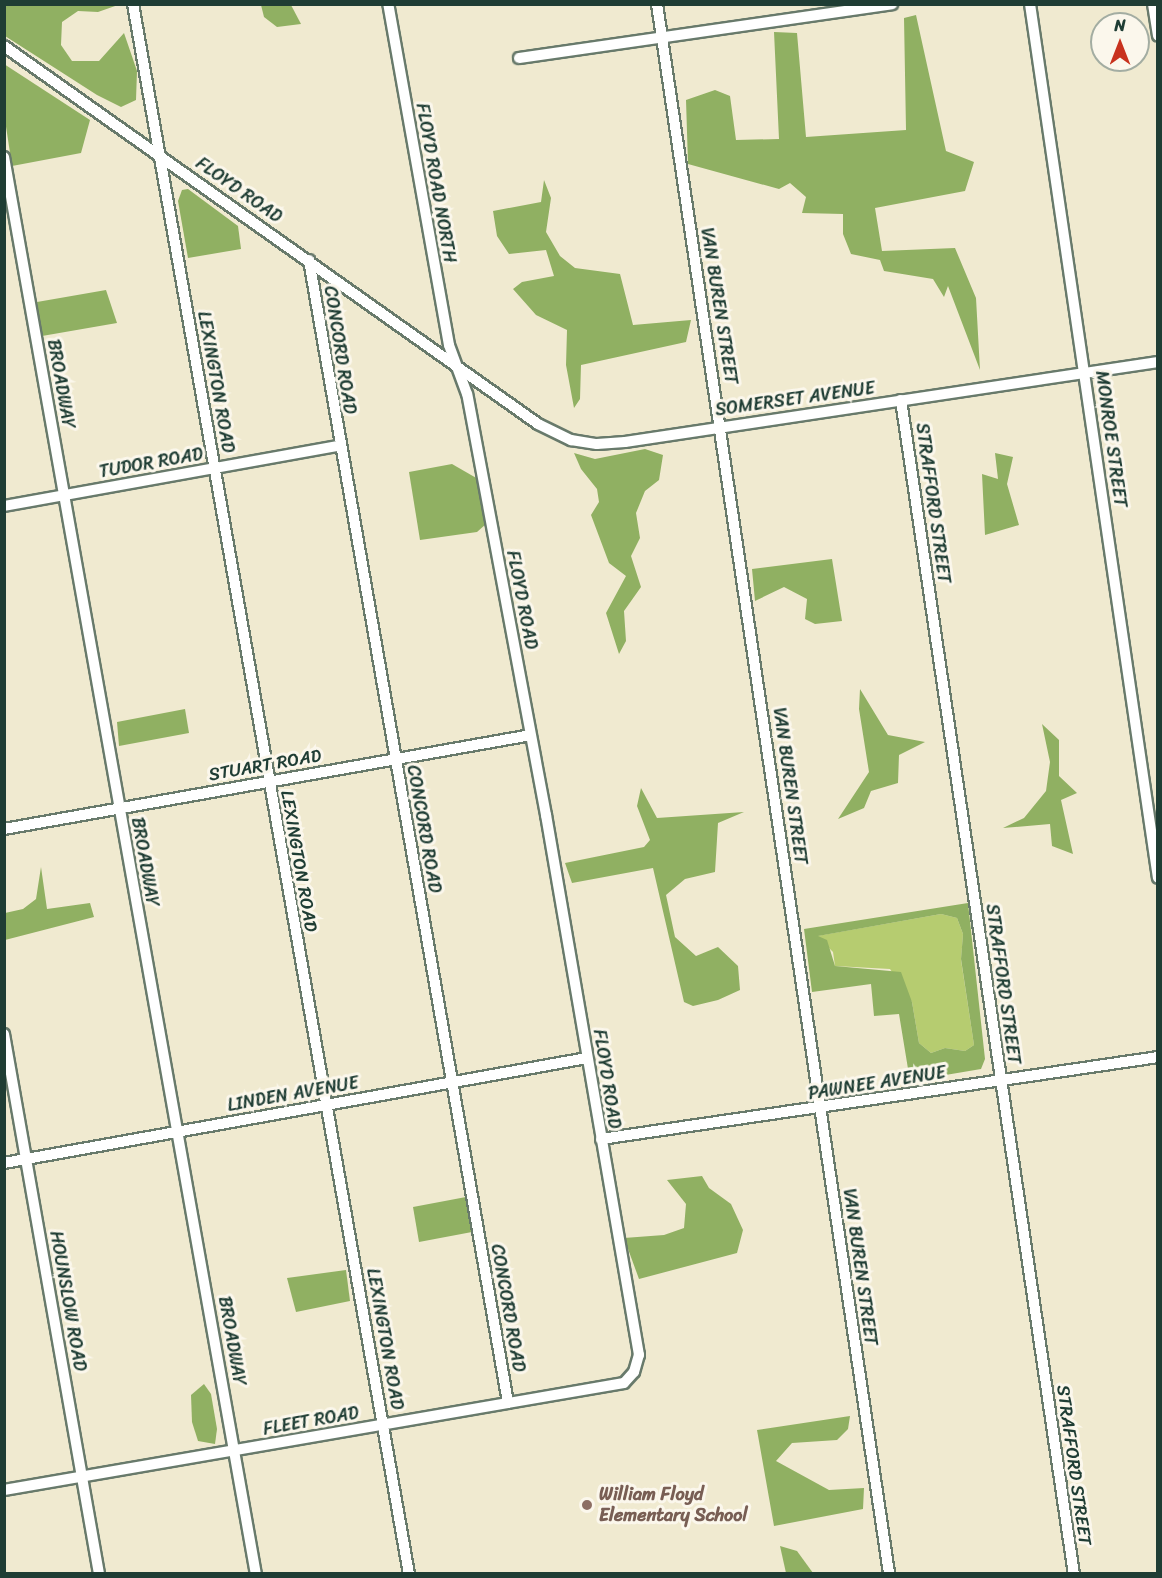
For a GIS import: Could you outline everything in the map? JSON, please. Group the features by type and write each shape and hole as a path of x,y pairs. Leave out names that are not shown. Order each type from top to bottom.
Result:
{"street":[{"name":"LEXINGTON ROAD","path":"133,4 409,1574"},
{"name":"FLOYD ROAD NORTH","path":"388,4 449,345 457,367"},
{"name":"VAN BUREN STREET","path":"657,4 889,1574"},
{"path":"519,58 892,4"},
{"name":"MONROE STREET","path":"1030,4 1158,878"},
{"path":"1153,4 1158,36"},
{"name":"FLOYD ROAD","path":"4,46 457,367 467,394 531,735 639,1355 634,1372 624,1383"},
{"name":"BROADWAY","path":"4,157 256,1574"},
{"name":"CONCORD ROAD","path":"309,260 339,446 508,1404"},
{"name":"SOMERSET AVENUE","path":"457,367 546,429 579,442 605,444 1158,362"},
{"name":"STRAFFORD STREET","path":"901,400 1074,1574"},
{"name":"TUDOR ROAD","path":"4,506 339,446"},
{"name":"STUART ROAD","path":"4,829 531,735"},
{"name":"HOUNSLOW ROAD","path":"4,1034 99,1574"},
{"name":"LINDEN AVENUE","path":"4,1162 587,1058"},
{"name":"PAWNEE AVENUE","path":"601,1139 821,1110 1001,1080 1158,1058"},
{"name":"FLEET ROAD","path":"4,1490 235,1452 624,1383"}],"green space":[{"path":"4,5 118,5 98,12 78,11 62,22 61,45 72,61 99,61 124,33 137,71 136,100 121,107 97,95 5,36"},
{"path":"261,5 291,5 301,24 277,27 264,17"},
{"path":"916,15 946,151 974,162 965,191 875,208 882,251 955,248 976,298 980,370 948,286 944,297 933,279 884,271 880,260 851,254 843,234 843,214 802,213 806,197 790,183 779,189 688,164 686,100 715,90 730,96 736,140 779,139 774,32 797,33 806,137 906,130 904,18"},
{"path":"4,64 90,120 81,153 12,166 5,120"},
{"path":"544,180 551,198 546,232 560,256 575,268 620,274 633,325 691,320 686,342 581,365 580,399 574,408 566,365 567,330 536,315 513,289 522,282 554,276 546,250 509,254 497,236 493,211 541,202"},
{"path":"188,189 238,226 241,249 188,258 178,201 182,190"},
{"path":"106,290 117,323 42,336 37,302"},
{"path":"645,449 663,455 659,480 645,491 636,513 640,538 631,556 641,587 624,611 626,641 619,654 606,613 626,576 609,563 591,515 599,502 597,489 581,469 574,453 595,459"},
{"path":"995,453 1013,457 1007,484 1019,525 985,535 982,474 998,479"},
{"path":"452,464 478,479 486,524 477,532 420,540 409,472"},
{"path":"832,559 842,621 815,624 805,619 807,599 784,587 755,601 752,569"},
{"path":"860,689 888,735 925,742 899,755 898,783 871,791 864,808 838,819 869,772 859,709"},
{"path":"185,709 189,733 119,746 117,722"},
{"path":"1042,724 1059,740 1059,776 1077,793 1061,800 1073,854 1052,846 1050,824 1003,828 1024,818 1046,791 1050,762"},
{"path":"641,788 657,818 744,812 718,823 715,872 685,879 666,895 675,937 696,956 718,947 738,966 740,990 718,1000 693,1006 684,1002 653,868 572,883 565,863 644,847 650,840 637,806"},
{"path":"41,867 47,909 90,903 94,917 5,940 5,913 23,909 36,899"},
{"path":"968,903 985,1059 981,1069 910,1081 899,1014 874,1016 871,984 812,992 804,929","holes":["941,914 957,918 963,934 961,959 974,1045 965,1051 945,1048 931,1053 919,1043 912,1002 901,972 835,966 827,940 818,936"]},
{"path":"941,914 957,918 963,934 961,960 974,1045 965,1051 945,1048 931,1053 919,1043 912,1002 890,969 835,966 833,952 817,936"},
{"path":"702,1176 709,1188 731,1204 743,1230 737,1253 639,1279 624,1238 664,1235 684,1228 686,1204 667,1180"},
{"path":"466,1197 472,1232 419,1242 413,1207"},
{"path":"346,1270 350,1301 296,1312 287,1278"},
{"path":"204,1384 211,1394 217,1429 215,1444 198,1441 192,1422 191,1395"},
{"path":"850,1416 848,1429 837,1440 792,1443 776,1461 829,1490 864,1488 863,1509 774,1526 757,1430"},
{"path":"780,1546 797,1551 813,1573 786,1573"}],"place":[{"name":"William Floyd Elementary School","path":"587,1505"}]}
